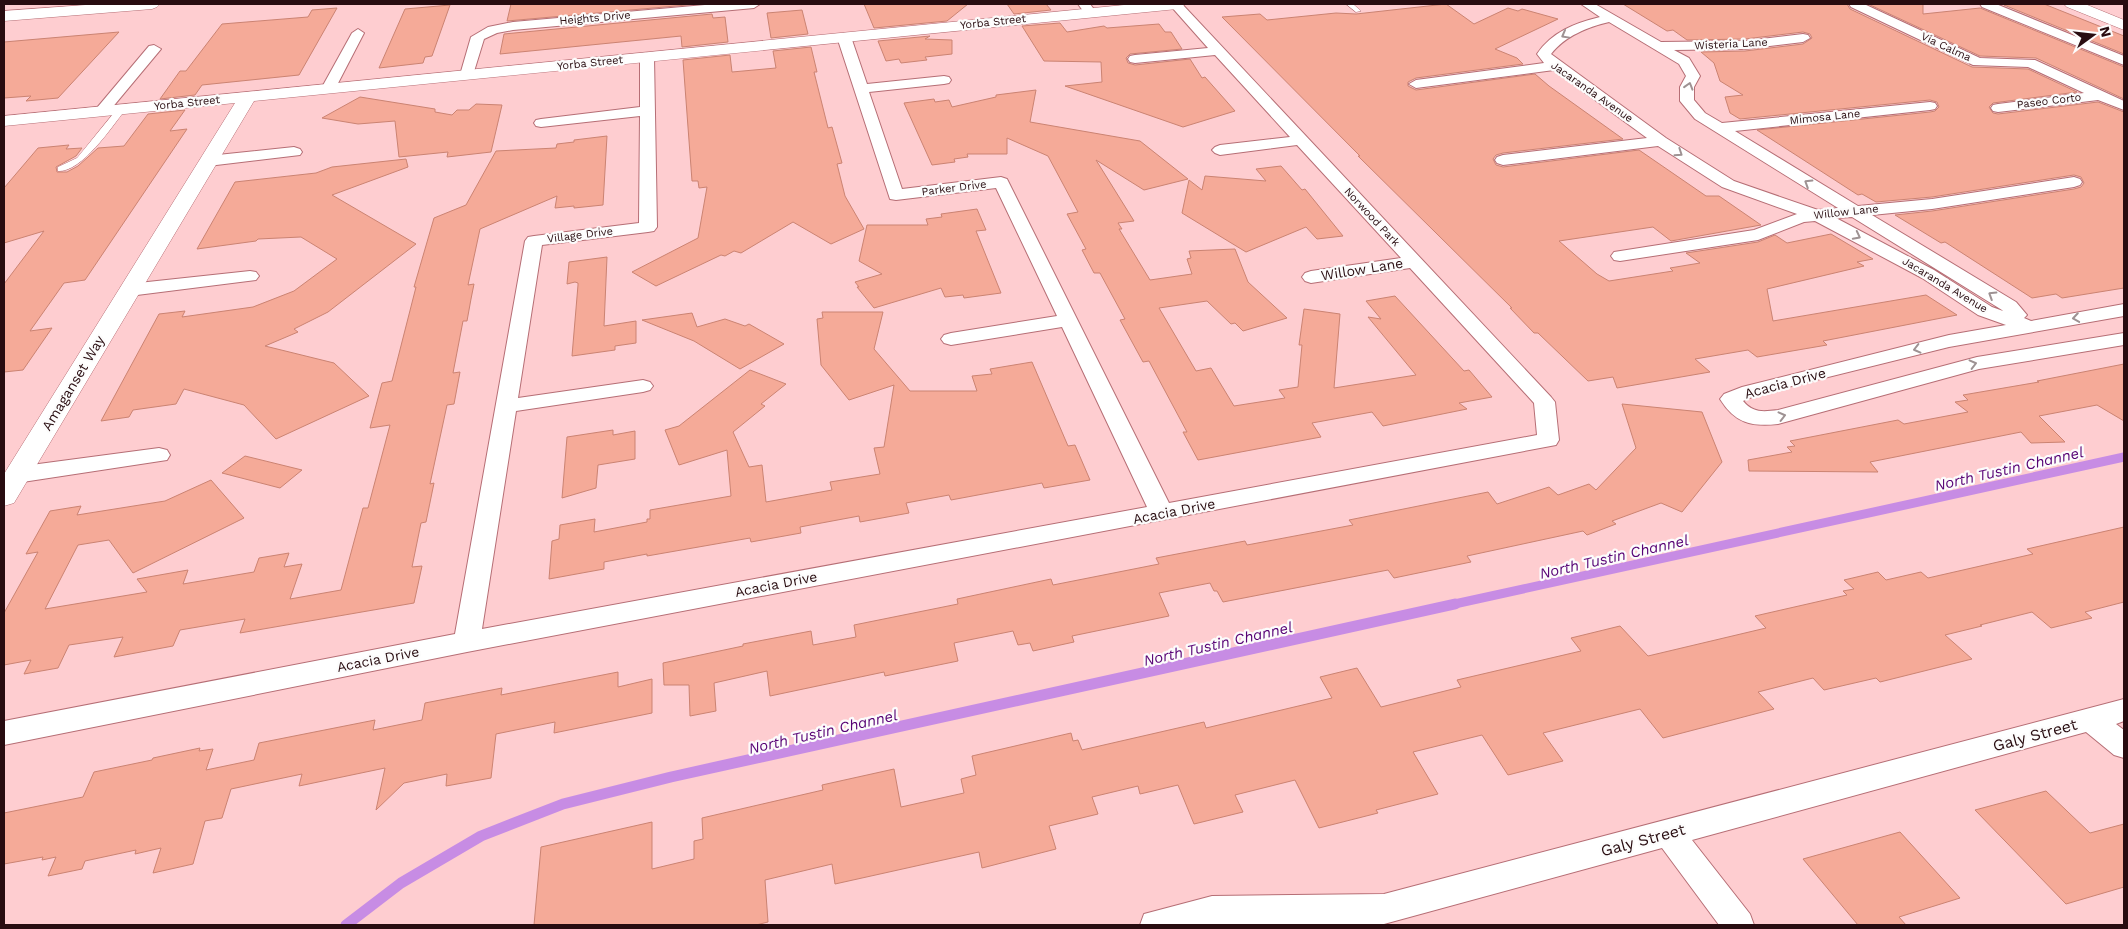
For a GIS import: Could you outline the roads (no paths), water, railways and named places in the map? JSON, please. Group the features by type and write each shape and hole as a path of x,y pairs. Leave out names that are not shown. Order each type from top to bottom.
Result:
{"main road":[{"path":"4,16 152,4"},
{"name":"Yorba Street","path":"4,121 844,38 1087,8 1176,4"},
{"path":"2072,4 2124,25"},
{"name":"Amaganset Way","path":"4,496 248,97"}],"street":[{"name":"Heights Drive","path":"467,75 478,37 494,30 513,26 754,4"},
{"name":"Norwood Park","path":"1176,4 1544,402 1548,440"},
{"name":"Jacaranda Avenue","path":"1587,4 1684,61 1693,76 1687,87 1687,101 1700,116 2009,306 2029,326"},
{"name":"Via Calma","path":"1855,4 1978,62 2030,63 2124,106"},
{"path":"1986,4 2124,61"},
{"name":"Jacaranda Avenue","path":"1610,18 1590,23 1549,45 1544,54 1554,66 1661,141 1728,184 1817,215 1928,274 1986,311 2029,326"},
{"path":"328,89 358,33"},
{"name":"Parker Drive","path":"844,38 896,196 1001,182 1162,513"},
{"name":"Wisteria Lane","path":"1660,46 1745,45 1802,38"},
{"path":"101,112 154,49"},
{"path":"1134,60 1218,51"},
{"name":"Village Drive","path":"466,642 508,406 534,241 648,227 647,57"},
{"path":"1416,84 1554,66"},
{"path":"861,89 944,80"},
{"name":"Paseo Corto","path":"1998,108 2100,95"},
{"name":"Mimosa Lane","path":"1719,128 1930,106"},
{"path":"540,123 648,111"},
{"path":"1220,150 1301,140"},
{"path":"1503,160 1661,141"},
{"path":"208,161 294,152"},
{"name":"Willow Lane","path":"1620,256 1758,235 1800,218 1817,215 1932,204 2074,182"},
{"name":"Willow Lane","path":"1311,277 1414,262"},
{"path":"129,290 250,276"},
{"name":"Acacia Drive","path":"2122,312 2029,326 1949,341 1749,391 1731,399 1736,410 1759,420 1778,417 1977,363 2124,339"},
{"path":"950,339 1068,320"},
{"path":"2029,326 2062,348"},
{"path":"508,406 643,386"},
{"name":"Acacia Drive","path":"4,733 466,642 1548,440"},
{"path":"16,475 158,455"},
{"name":"Galy Street","path":"1156,925 1212,911 1384,909 2124,710"},
{"path":"2092,720 2124,746"},
{"path":"1669,833 1738,925"}],"lane":[{"path":"1349,4 1358,11"},
{"path":"61,169 80,160 121,110"}],"waterway":[{"name":"North Tustin Channel","path":"1450,605 2124,457"},
{"name":"North Tustin Channel","path":"346,925 401,883 481,836 563,804 671,777 1455,604"}]}
